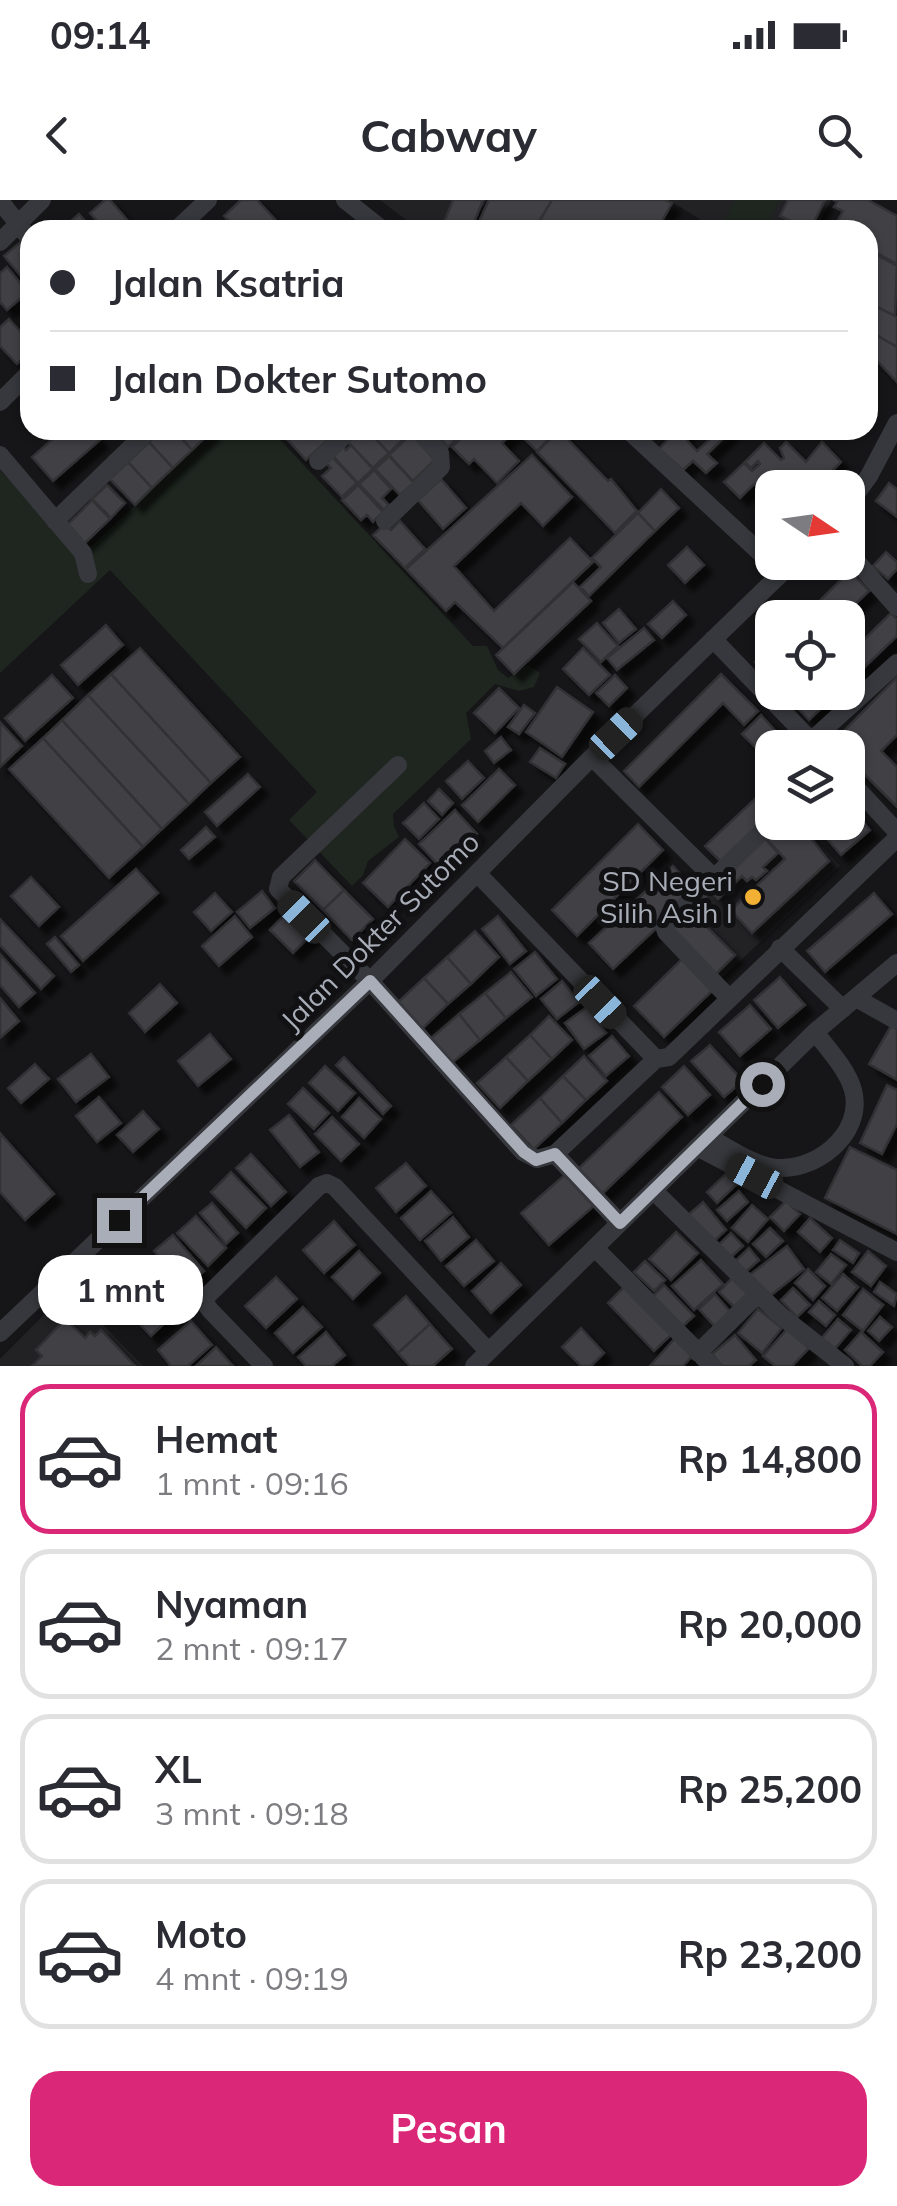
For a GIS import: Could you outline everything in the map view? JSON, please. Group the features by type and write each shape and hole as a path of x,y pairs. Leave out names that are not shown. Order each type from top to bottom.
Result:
{"street":[{"path":"187,220 208,200"},
{"path":"345,200 370,220"},
{"path":"0,202 20,227"},
{"path":"0,402 20,382"},
{"path":"865,482 897,423"},
{"path":"55,521 139,440"},
{"path":"318,462 340,440"},
{"path":"385,520 441,467 440,453 428,440"},
{"path":"640,440 755,540"},
{"path":"0,455 83,553 88,574"},
{"path":"865,571 897,607"},
{"name":"Jalan Dokter Sutomo","path":"0,1333 370,981 774,580"},
{"path":"713,639 801,730"},
{"path":"828,730 897,663"},
{"path":"592,757 713,877"},
{"path":"398,766 280,877 277,885 528,1156 536,1160 555,1154 656,1059 668,1058 897,835 865,798"},
{"path":"729,998 664,929 755,838"},
{"path":"478,874 656,1059"},
{"path":"780,948 850,1004 897,1022"},
{"path":"474,1366 815,1032 897,962"},
{"path":"773,1168 796,1168 815,1162 840,1139 853,1114 850,1083 815,1032"},
{"path":"703,1142 773,1168 820,1201 897,1241"},
{"path":"703,1142 897,1252"},
{"path":"555,1154 620,1223"},
{"path":"264,1366 210,1310 206,1296 319,1186 327,1183 335,1187 488,1351"},
{"path":"654,1191 758,1294 845,1366"},
{"path":"595,1248 705,1360 758,1294"}],"shaded area":[{"path":"380,200 486,200 477,220 406,220"},
{"path":"669,200 831,200 820,220 701,220"},
{"path":"735,200 779,200 769,220 725,220"},
{"path":"204,440 280,440 473,646 487,646 498,670 508,678 528,665 540,673 534,687 519,691 495,684 466,713 471,739 393,814 399,837 368,861 363,875 352,886 289,820 317,792 110,570 0,673 0,470 81,556"},
{"name":"SD Negeri Silih Asih I","path":"758,840 816,840 840,866 717,983 665,928"},
{"path":"69,1290 143,1366 0,1366 0,1359"}],"building":[{"path":"110,200 127,220 96,220 90,213"},
{"path":"241,200 257,200 276,220 228,220 224,216"},
{"path":"453,200 483,200 475,220 445,220"},
{"path":"489,200 552,200 540,220 480,220"},
{"path":"552,200 672,203 663,220 540,220"},
{"path":"788,200 825,200 815,220 789,220 780,216"},
{"path":"834,200 868,200 897,216 897,264 878,254 878,220 838,220 843,211 834,207"},
{"path":"20,243 20,275 4,256"},
{"path":"878,256 897,266 895,316 878,307"},
{"path":"7,267 20,282 20,299 7,310 0,302 0,273"},
{"path":"878,308 897,317 897,347 878,336"},
{"path":"9,319 20,331 17,364 0,346 0,327"},
{"path":"878,336 897,347 897,382 878,362"},
{"path":"52,440 100,440 53,481 32,457"},
{"path":"183,440 192,450 173,468 149,442"},
{"path":"183,440 202,440 192,450"},
{"path":"288,440 328,440 306,460"},
{"path":"377,440 389,453 373,468 348,442"},
{"path":"377,440 403,440 389,453"},
{"path":"405,440 417,440 435,460 413,481 389,455"},
{"path":"459,440 505,440 502,443 519,461 497,483 474,459 469,464 452,447"},
{"path":"525,440 548,440 537,451"},
{"path":"549,440 569,440 608,481 611,479 637,511 615,533 537,452"},
{"path":"668,440 687,440 697,451 709,440 722,440 707,454 717,463 706,473 693,461 683,470 659,449"},
{"path":"149,442 173,468 152,488 128,462"},
{"path":"786,442 806,462 822,442 841,462 833,470 755,470 755,484 740,498 724,482 744,463 752,471 760,464 758,461 751,468 745,462 764,443 781,460 784,458 780,448"},
{"path":"351,445 373,469 358,483 333,456 343,446 346,450"},
{"path":"532,455 572,497 543,526 521,503 454,566 494,611 570,538 593,562 503,648 455,602 446,611 406,569"},
{"path":"389,456 414,483 400,495 375,469"},
{"path":"332,457 357,483 342,497 322,476 331,468 326,463"},
{"path":"128,462 152,488 135,505 110,479"},
{"path":"374,470 391,489 382,498 389,505 384,510 359,484"},
{"path":"441,479 466,508 443,529 418,500"},
{"path":"889,483 897,489 897,517 876,501"},
{"path":"107,485 125,503 111,518 92,499"},
{"path":"358,485 383,512 373,522 367,515 361,520 342,500"},
{"path":"661,489 679,508 655,531 638,513"},
{"path":"92,500 110,519 84,544 66,526"},
{"path":"638,513 655,531 589,596 580,587 601,567 592,558"},
{"path":"400,521 425,549 405,568 373,535 385,524 391,530"},
{"path":"687,547 704,565 685,583 668,565"},
{"path":"886,552 897,562 897,569 888,579 873,566"},
{"path":"841,580 859,580 869,591 860,600 820,600"},
{"path":"573,582 591,601 514,674 496,655"},
{"path":"673,601 686,615 662,638 648,624"},
{"path":"619,609 636,629 619,643 603,623"},
{"path":"891,613 897,619 897,636 865,667 865,638"},
{"path":"597,623 618,646 601,662 579,639"},
{"path":"106,625 123,645 78,685 61,665"},
{"path":"644,628 654,640 617,670 607,658"},
{"path":"140,648 240,757 211,783 111,674"},
{"path":"583,648 610,675 589,695 563,669"},
{"path":"111,674 211,783 189,804 88,695"},
{"path":"721,674 758,711 744,725 723,703 639,787 624,771"},
{"path":"52,675 73,698 25,741 5,718"},
{"path":"615,675 627,688 609,706 596,693"},
{"path":"897,677 897,735 881,751 897,767 897,807 865,775 865,730 845,730"},
{"path":"557,687 593,712 562,757 526,732"},
{"path":"499,688 519,708 495,733 474,713"},
{"path":"88,695 189,804 162,829 62,720"},
{"path":"524,705 535,713 519,734 508,727"},
{"path":"800,710 819,710 809,720"},
{"path":"761,715 775,730 755,730 755,747 742,734"},
{"path":"62,720 162,829 143,847 43,738"},
{"path":"0,722 22,746 0,767"},
{"path":"501,737 511,750 494,763 485,751"},
{"path":"43,738 143,847 109,878 9,769"},
{"path":"540,748 565,764 556,778 530,762"},
{"path":"468,761 484,778 462,799 446,781"},
{"path":"499,769 515,785 478,822 462,805"},
{"path":"248,774 260,787 217,826 205,812"},
{"path":"439,789 453,803 442,815 428,801"},
{"path":"755,799 755,836 724,865 705,846"},
{"path":"424,803 439,819 419,839 403,823"},
{"path":"455,810 477,834 441,868 419,844"},
{"path":"638,824 663,850 577,936 552,910"},
{"path":"206,827 215,837 189,859 181,850"},
{"path":"405,839 430,863 388,907 363,883"},
{"path":"759,840 767,840 778,853 756,880 752,877 747,881 742,876 718,899 708,888"},
{"path":"768,840 812,840 829,861 752,933 731,910 785,859"},
{"path":"828,840 858,840 841,855"},
{"path":"315,860 344,890 323,910 294,881"},
{"path":"673,866 696,891 613,969 589,943"},
{"path":"136,869 158,893 83,961 61,936"},
{"path":"31,877 59,907 39,926 11,896"},
{"path":"344,890 373,919 352,940 323,910"},
{"path":"262,891 275,908 250,928 237,912"},
{"path":"215,893 232,912 211,931 194,912"},
{"path":"874,893 892,914 825,972 807,951"},
{"path":"291,908 314,932 293,953 270,930"},
{"path":"688,908 735,955 714,976 667,928"},
{"path":"235,916 252,937 219,966 202,946"},
{"path":"498,916 526,951 510,964 482,929"},
{"path":"0,919 54,976 41,989 0,945"},
{"path":"475,931 499,957 471,984 447,957"},
{"path":"55,937 79,965 71,972 47,944"},
{"path":"535,952 557,979 536,996 514,969"},
{"path":"0,954 35,993 19,1007 0,985"},
{"path":"447,957 471,984 448,1004 424,978"},
{"path":"682,959 712,991 664,1037 634,1006"},
{"path":"511,972 532,997 506,1018 485,993"},
{"path":"780,977 805,1005 778,1028 754,1000"},
{"path":"424,978 448,1004 422,1029 398,1002"},
{"path":"562,981 579,1002 557,1019 541,999"},
{"path":"160,984 177,1003 145,1032 129,1013"},
{"path":"485,993 506,1018 480,1040 459,1014"},
{"path":"0,998 19,1021 0,1038"},
{"path":"750,1005 771,1029 740,1056 719,1032"},
{"path":"587,1007 606,1033 584,1049 565,1023"},
{"path":"459,1014 480,1040 448,1066 428,1041"},
{"path":"549,1016 572,1040 552,1059 530,1035"},
{"path":"891,1026 897,1029 897,1080 869,1064"},
{"path":"210,1034 231,1059 198,1086 178,1061"},
{"path":"530,1035 552,1059 528,1081 506,1057"},
{"path":"612,1036 629,1056 606,1076 589,1056"},
{"path":"710,1045 743,1081 724,1097 691,1061"},
{"path":"91,1054 109,1077 76,1102 58,1079"},
{"path":"584,1056 607,1081 586,1100 563,1076"},
{"path":"344,1057 391,1106 383,1114 336,1065"},
{"path":"506,1057 528,1081 500,1108 477,1083"},
{"path":"35,1064 49,1079 21,1103 8,1088"},
{"path":"325,1066 355,1093 338,1111 309,1083"},
{"path":"684,1066 710,1095 688,1115 662,1087"},
{"path":"563,1076 586,1100 562,1123 540,1098"},
{"path":"887,1085 897,1090 897,1124 882,1154 860,1143"},
{"path":"303,1088 329,1113 314,1129 288,1104"},
{"path":"659,1092 682,1117 602,1194 578,1169"},
{"path":"99,1097 121,1123 97,1142 76,1116"},
{"path":"359,1098 381,1119 364,1138 342,1117"},
{"path":"540,1098 562,1123 534,1149 511,1125"},
{"path":"143,1111 159,1129 133,1152 117,1135"},
{"path":"289,1115 319,1152 300,1167 270,1130"},
{"path":"332,1117 359,1144 341,1161 315,1134"},
{"path":"0,1133 54,1194 25,1220 0,1192"},
{"path":"850,1147 897,1170 897,1234 825,1198"},
{"path":"251,1154 286,1192 271,1206 236,1168"},
{"path":"406,1163 426,1186 396,1212 376,1188"},
{"path":"231,1172 266,1208 246,1228 211,1192"},
{"path":"567,1173 595,1205 549,1245 521,1213"},
{"path":"726,1174 736,1185 717,1203 707,1192"},
{"path":"431,1191 451,1213 420,1240 401,1218"},
{"path":"739,1191 748,1202 727,1221 717,1210"},
{"path":"786,1201 800,1214 784,1231 770,1217"},
{"path":"703,1202 726,1230 711,1244 687,1216"},
{"path":"212,1203 238,1233 226,1244 200,1213"},
{"path":"752,1205 768,1219 748,1242 732,1228"},
{"path":"196,1216 226,1248 208,1266 177,1233"},
{"path":"453,1217 469,1237 441,1261 425,1241"},
{"path":"810,1218 832,1238 820,1252 798,1232"},
{"path":"334,1221 355,1245 324,1273 303,1250"},
{"path":"770,1228 783,1241 766,1257 753,1244"},
{"path":"676,1232 698,1253 671,1280 649,1259"},
{"path":"731,1233 743,1246 727,1261 715,1248"},
{"path":"173,1235 204,1271 185,1287 154,1251"},
{"path":"476,1240 494,1261 464,1286 446,1266"},
{"path":"840,1240 859,1253 853,1263 833,1250"},
{"path":"787,1246 804,1269 765,1300 747,1277"},
{"path":"749,1248 759,1260 742,1275 732,1264"},
{"path":"359,1251 380,1273 353,1299 332,1277"},
{"path":"868,1251 886,1266 871,1286 852,1272"},
{"path":"831,1254 846,1265 831,1284 816,1272"},
{"path":"139,1260 165,1286 136,1316 109,1289"},
{"path":"701,1260 723,1284 694,1310 672,1286"},
{"path":"645,1261 665,1280 654,1291 634,1272"},
{"path":"501,1263 521,1285 491,1313 472,1291"},
{"path":"808,1269 825,1286 813,1300 795,1283"},
{"path":"843,1274 858,1287 837,1311 822,1298"},
{"path":"276,1277 297,1299 266,1328 245,1306"},
{"path":"732,1278 751,1297 738,1311 719,1292"},
{"path":"880,1282 897,1294 894,1306 874,1292"},
{"path":"664,1285 694,1316 681,1328 652,1297"},
{"path":"174,1286 188,1301 151,1336 137,1321"},
{"path":"625,1286 671,1335 654,1351 608,1303"},
{"path":"793,1288 810,1305 797,1317 781,1300"},
{"path":"863,1289 883,1305 863,1331 843,1315"},
{"path":"715,1294 733,1315 717,1329 699,1309"},
{"path":"406,1296 430,1324 398,1353 374,1325"},
{"path":"819,1301 835,1315 826,1326 809,1312"},
{"path":"303,1307 322,1327 293,1353 275,1333"},
{"path":"758,1309 782,1328 762,1353 738,1333"},
{"path":"880,1317 892,1327 879,1341 868,1331"},
{"path":"65,1319 85,1338 90,1332 95,1336 101,1330 135,1366 32,1366 42,1356 36,1350"},
{"path":"838,1319 851,1330 833,1351 820,1340"},
{"path":"191,1321 212,1345 188,1366 171,1366 158,1350"},
{"path":"430,1324 452,1349 433,1366 410,1366 398,1353"},
{"path":"581,1328 604,1353 591,1366 581,1366 562,1347"},
{"path":"787,1329 809,1348 792,1366 775,1366 763,1356"},
{"path":"326,1332 345,1355 332,1366 306,1366 298,1357"},
{"path":"861,1332 883,1352 870,1366 862,1366 845,1350"},
{"path":"735,1335 756,1360 749,1366 722,1366 712,1354"},
{"path":"677,1336 695,1353 683,1366 650,1366"},
{"path":"216,1347 233,1366 196,1366"}],"place":[{"name":"SD Negeri Silih Asih I","path":"753,897"}],"route":[{"path":"119,1220 370,981 528,1156 536,1160 555,1154 620,1223 762,1084"}]}
